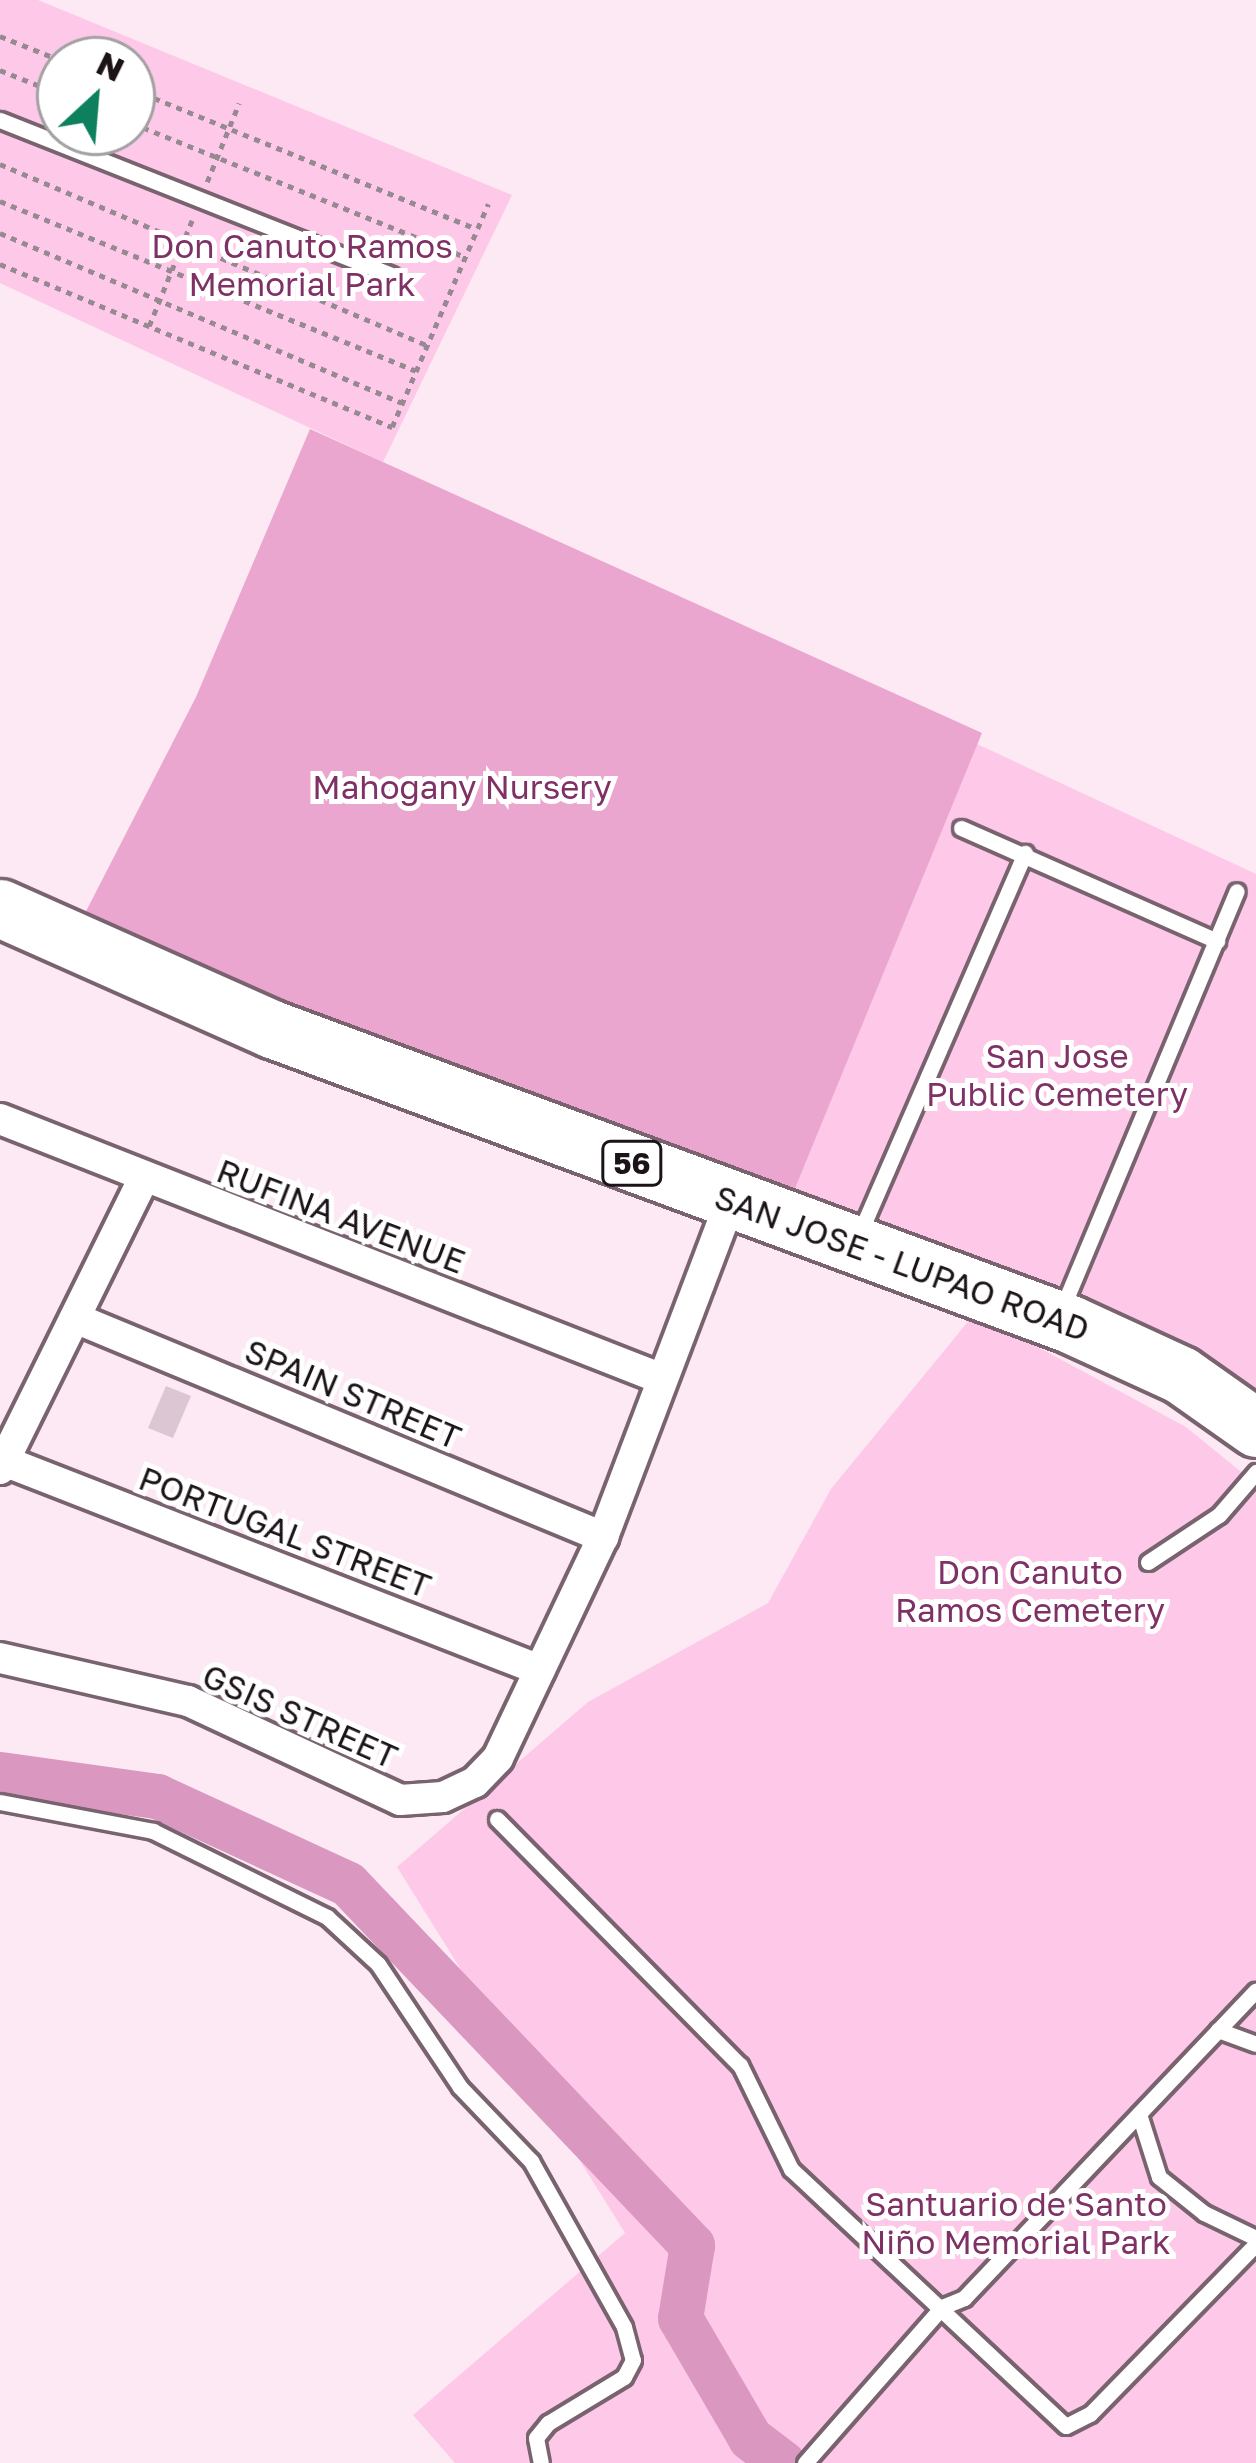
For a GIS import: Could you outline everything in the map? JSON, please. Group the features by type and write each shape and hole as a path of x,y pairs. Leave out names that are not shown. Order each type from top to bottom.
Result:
{"highway":[{"name":"SAN JOSE - LUPAO ROAD","path":"0,908 158,984 1058,1319 1181,1375 1256,1428"}],"street":[{"name":"RUFINA AVENUE","path":"3,1127 657,1377"},
{"path":"2,1465 144,1178"},
{"path":"539,1670 602,1537 657,1377 731,1200"},
{"name":"SPAIN STREET","path":"75,1318 602,1537"},
{"name":"PORTUGAL STREET","path":"2,1465 539,1670"},
{"name":"GSIS STREET","path":"0,1658 188,1701 400,1800 457,1792 492,1766 539,1670"}],"lane":[{"path":"0,120 391,275"},
{"path":"961,828 1217,941"},
{"path":"854,1245 1025,854"},
{"path":"1058,1319 1237,891"},
{"path":"1148,1562 1219,1515 1256,1472"},
{"path":"0,1802 153,1831 327,1917 378,1964 460,2087 531,2161 624,2327 633,2360 624,2377 548,2423 536,2438 541,2463"},
{"path":"497,1819 740,2065 791,2169 1066,2426 1090,2414 1256,2241 1204,2213 1159,2177 1139,2114"},
{"path":"806,2462 942,2307 964,2298 1256,1990"},
{"path":"1218,2030 1256,2044"}],"path":[{"path":"0,36 36,50"},
{"path":"0,70 36,84"},
{"path":"156,99 477,229"},
{"path":"156,133 465,257"},
{"path":"0,164 427,345"},
{"path":"0,201 416,371"},
{"path":"0,264 392,427 488,204"},
{"path":"0,232 402,403"}],"green space":[{"name":"Don Canuto Ramos Memorial Park","path":"0,0 38,0 126,36 36,36 36,156 156,156 156,49 512,195 383,462 0,283"},
{"name":"Mahogany Nursery","path":"310,429 982,733 794,1191 80,923 196,697"},
{"name":"San Jose Public Cemetery","path":"977,744 1256,874 1256,1397 1182,1341 1086,1297 794,1191"},
{"name":"Santuario de Santo Niño Memorial Park","path":"975,1313 1186,1427 1256,1484 1256,2463 455,2463 413,2415 625,2233 397,1867 588,1702 768,1603 831,1489"}],"building":[{"path":"166,1386 191,1396 173,1438 148,1428"}],"waterway":[{"path":"0,1774 157,1796 348,1884 692,2245 680,2318 750,2438 783,2463"}],"park label":[{"name":"Don Canuto Ramos Cemetery","path":"1030,1591"}]}
